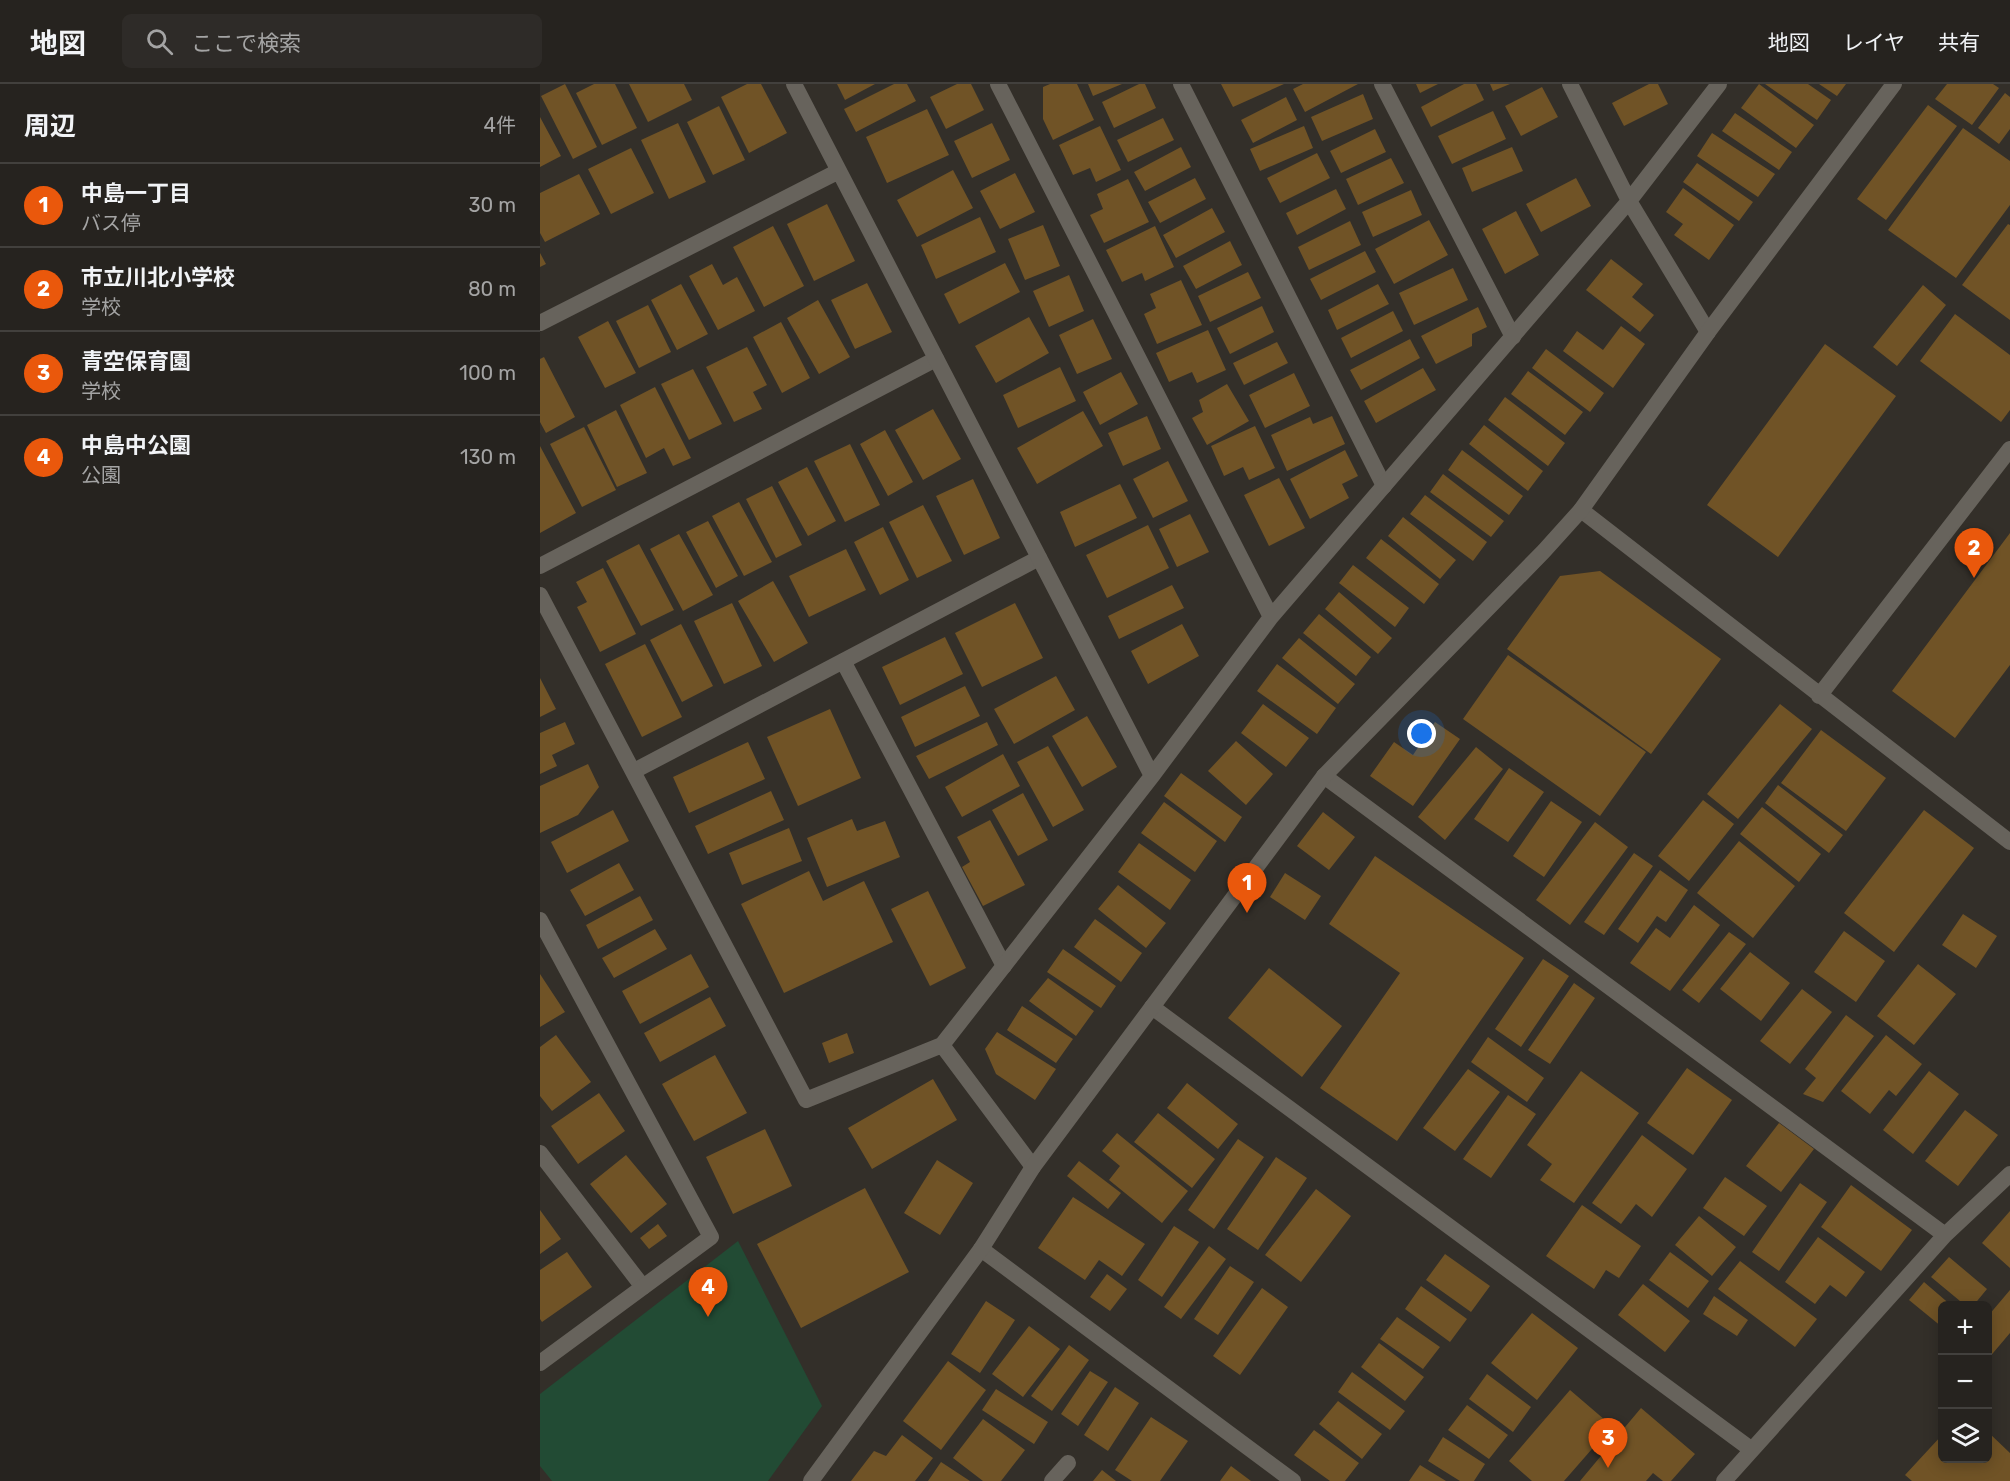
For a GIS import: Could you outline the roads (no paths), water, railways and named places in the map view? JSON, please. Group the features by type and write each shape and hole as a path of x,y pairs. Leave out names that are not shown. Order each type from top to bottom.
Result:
{"street":[{"path":"795,84 1152,776"},
{"path":"1180,84 1384,486"},
{"path":"1382,84 1513,337"},
{"path":"1570,84 1629,201 1708,332"},
{"path":"540,595 806,1100 942,1045 1152,776 1270,617 1629,201 1719,84"},
{"path":"811,1481 981,1249 1033,1167 1324,776 1544,551 1581,510 1708,332 1894,84"},
{"path":"1001,85 1270,617"},
{"path":"540,323 839,171"},
{"path":"540,566 936,359"},
{"path":"1819,696 2010,449"},
{"path":"1581,510 2010,842"},
{"path":"633,771 1039,558"},
{"path":"843,661 1004,966"},
{"path":"1324,776 1945,1235"},
{"path":"540,920 711,1237 540,1363"},
{"path":"1152,1007 1752,1450"},
{"path":"942,1045 1033,1167"},
{"path":"540,1153 643,1287"},
{"path":"1724,1481 1945,1235 2010,1174"},
{"path":"981,1249 1293,1481"},
{"path":"1052,1481 1068,1463"}],"place":[{"name":"市立川北小学校","path":"1974,578"},
{"name":"中島一丁目","path":"1247,913"},
{"name":"中島中公園","path":"708,1317"},
{"name":"青空保育園","path":"1608,1468"}]}
